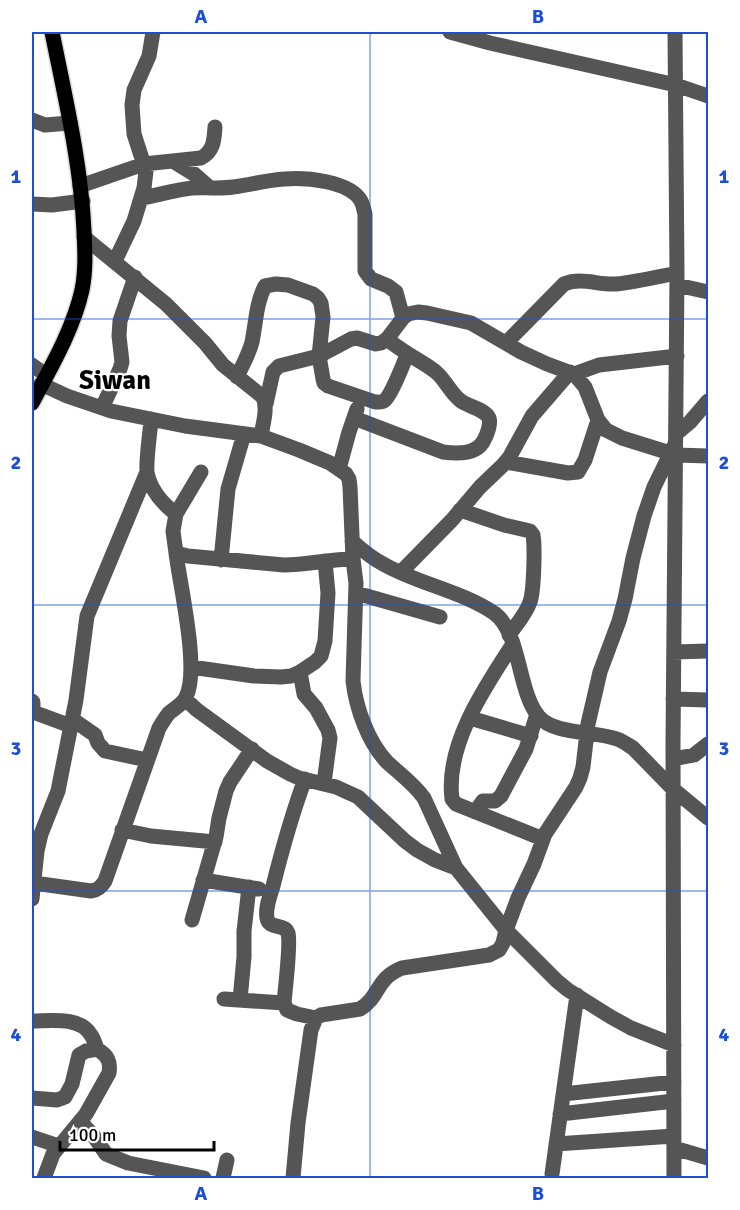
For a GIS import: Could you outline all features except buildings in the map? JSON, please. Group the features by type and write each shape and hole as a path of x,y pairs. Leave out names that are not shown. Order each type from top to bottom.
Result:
{"main road":[{"path":"32,403 68,332 79,303 85,275 82,193 52,32"}],"street":[{"path":"115,261 134,221 146,179 144,164 134,134 132,105 134,90 149,56 153,32"},
{"path":"450,32 508,39 676,85 708,96"},
{"path":"674,1179 673,699 677,356 675,32"},
{"path":"32,120 45,125 70,123"},
{"path":"32,204 52,205 144,164 194,159 207,154 212,148 215,127"},
{"path":"174,161 210,188"},
{"path":"142,198 183,189 230,187 282,179 333,183 357,195 361,201 365,214 365,271 371,279 396,292 403,318"},
{"path":"84,237 166,304 205,343 223,365 266,404"},
{"path":"102,408 122,362 120,321 135,277"},
{"path":"506,343 564,284 570,282 615,284 677,279 708,292"},
{"path":"237,377 252,342 262,290 270,284 288,285 318,298 323,308 319,356 324,383 328,386 375,402 385,400 407,354"},
{"path":"261,436 273,372 279,366 319,356 351,339 381,343 387,339 403,318 418,312 471,323 547,364 572,373 585,387 598,420 612,434 675,446 708,456"},
{"path":"354,418 443,452 474,451 480,448 487,434 489,423 485,413 463,403 434,370 387,339"},
{"path":"400,572 506,462 532,416 572,373 599,365 677,356"},
{"path":"32,365 44,380 67,396 102,408 151,420 261,436 330,463 345,474 349,479 356,593 353,670 355,696 373,743 380,754 424,798 456,868 506,930 557,981 577,995 631,1028 674,1045"},
{"path":"339,469 362,398"},
{"path":"292,1179 311,1030 316,1018 321,1015 360,1009 370,1001 386,977 402,968 476,958 499,950 503,943 506,930 543,839 580,778 586,733 600,672 619,621 633,558 654,487 675,446 690,422 708,400"},
{"path":"32,899 41,834 58,791 87,616 147,472 151,420"},
{"path":"506,462 568,473 578,472 585,460 598,420"},
{"path":"221,560 228,489 244,434"},
{"path":"147,472 155,491 176,514"},
{"path":"34,883 91,891 102,886 163,721 185,699 191,667 173,531 176,514 201,472"},
{"path":"460,510 530,531 533,535 532,578 530,602 485,686 456,751 451,770 452,799 456,804 543,839"},
{"path":"352,541 377,561 493,612 507,627 530,700 544,722 627,744 673,789 708,818"},
{"path":"176,553 284,566 353,559"},
{"path":"191,667 269,677 291,676 315,662 324,649 328,593 325,561"},
{"path":"356,593 440,617"},
{"path":"674,652 708,651"},
{"path":"300,672 304,694 316,708 330,738 324,783"},
{"path":"185,699 196,710 290,774 336,787 357,797 417,850 456,868"},
{"path":"673,699 708,700"},
{"path":"32,701 33,712 71,722 92,732 105,751 147,760"},
{"path":"475,812 483,801 495,801 501,796 526,749 537,714"},
{"path":"470,718 531,736"},
{"path":"673,759 694,755 708,744"},
{"path":"192,920 215,842 226,791 252,749"},
{"path":"305,779 296,802 267,909 267,922 285,929 288,933 284,1003 287,1010 316,1018"},
{"path":"122,830 151,836 215,842"},
{"path":"203,880 272,891"},
{"path":"240,1000 249,887"},
{"path":"552,1174 577,995"},
{"path":"224,999 284,1003"},
{"path":"32,1021 60,1020 88,1031 93,1036 97,1049 108,1059 110,1066 91,1106 50,1161 44,1179"},
{"path":"32,1098 57,1100 65,1097 72,1084 79,1055 97,1049"},
{"path":"563,1094 674,1082"},
{"path":"560,1114 674,1101"},
{"path":"80,1122 93,1135 106,1154 128,1163 204,1179"},
{"path":"32,1137 59,1146"},
{"path":"556,1144 674,1142 708,1158"},
{"path":"223,1179 227,1161"}],"district":[{"name":"Siwan","path":"115,380"}]}
